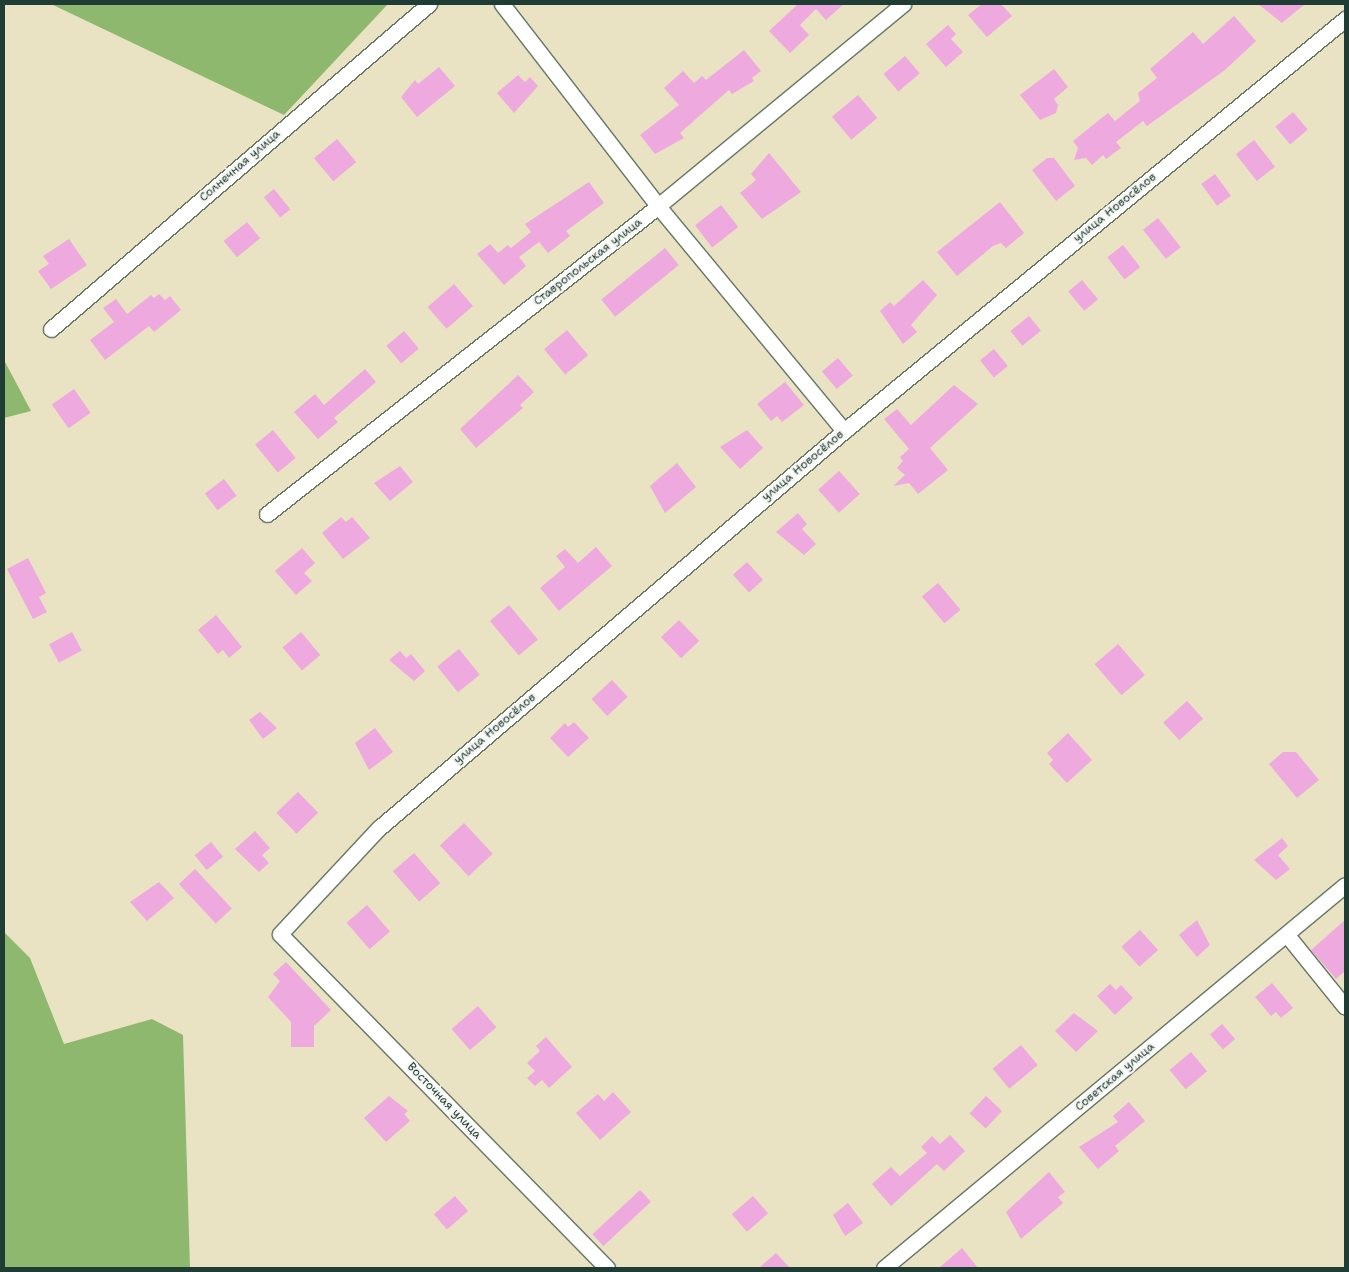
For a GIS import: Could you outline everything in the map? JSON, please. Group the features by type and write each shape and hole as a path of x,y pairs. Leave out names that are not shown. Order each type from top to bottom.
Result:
{"street":[{"name":"Солнечная улица","path":"51,328 429,4"},
{"path":"502,4 658,206 844,432"},
{"name":"Ставропольская улица","path":"267,514 658,206 903,4"},
{"name":"улица Новосёлов","path":"280,934 379,828 844,432 1345,19"},
{"name":"Советская улица","path":"884,1268 1345,886"},
{"name":"Восточная улица","path":"280,934 607,1268"},
{"path":"1286,935 1345,1007"}],"green space":[{"path":"51,4 388,4 284,115"},
{"path":"4,360 31,411 4,418"},
{"path":"4,932 30,958 64,1044 152,1019 183,1035 190,1268 4,1268"}],"building":[{"path":"798,4 844,4 826,20 816,9 800,25 809,35 790,53 769,31"},
{"path":"982,4 1001,4 1012,16 987,37 968,15"},
{"path":"1258,4 1305,4 1282,23"},
{"path":"1234,16 1256,41 1225,70 1147,126 1143,121 1116,142 1121,148 1106,159 1103,155 1092,165 1086,158 1074,160 1078,148 1073,141 1108,113 1115,121 1140,101 1138,93 1157,78 1150,69 1193,32 1203,44"},
{"path":"948,25 956,34 951,39 963,52 946,67 926,44"},
{"path":"744,50 761,71 752,78 754,81 732,94 729,90 680,133 684,138 655,154 640,135 679,105 664,88 683,71 694,83 702,76 706,80"},
{"path":"905,56 920,74 898,92 884,74"},
{"path":"439,67 455,86 417,117 401,97 415,80 418,84"},
{"path":"1054,69 1068,87 1054,99 1058,105 1056,113 1040,120 1020,95"},
{"path":"518,75 525,82 530,77 538,86 514,113 497,93"},
{"path":"858,95 877,118 851,140 832,117"},
{"path":"1293,112 1308,130 1290,144 1275,127"},
{"path":"337,139 356,162 333,181 314,158"},
{"path":"1254,140 1275,167 1257,181 1236,154"},
{"path":"769,153 801,192 762,219 740,193 756,180 751,174"},
{"path":"1047,158 1054,158 1075,186 1056,201 1032,170"},
{"path":"1215,174 1231,196 1217,206 1201,184"},
{"path":"589,182 604,203 566,231 570,236 548,253 539,242 519,257 526,266 504,285 477,254 490,244 498,253 508,245 511,248 531,232 525,224"},
{"path":"274,189 290,209 280,217 264,197"},
{"path":"1000,202 1024,233 1006,248 1001,243 993,246 957,276 937,252"},
{"path":"721,205 738,227 712,247 695,225"},
{"path":"1158,218 1181,247 1166,259 1143,230"},
{"path":"247,222 260,238 237,257 224,241"},
{"path":"69,239 87,265 51,289 38,271 49,264 43,256"},
{"path":"1123,245 1140,267 1124,279 1107,257"},
{"path":"665,248 679,265 615,317 601,300"},
{"path":"923,280 937,295 911,325 917,332 903,344 880,311 890,302 894,306"},
{"path":"1082,280 1098,299 1084,311 1068,292"},
{"path":"454,284 473,306 447,329 428,307"},
{"path":"159,294 165,300 170,296 181,310 154,332 149,326 105,360 90,340 114,322 103,308 116,299 127,314 151,295 154,298"},
{"path":"1029,316 1041,331 1022,346 1010,331"},
{"path":"567,330 588,355 565,375 544,349"},
{"path":"404,331 419,349 401,363 386,346"},
{"path":"994,349 1008,366 994,377 980,360"},
{"path":"838,358 853,376 837,389 822,371"},
{"path":"365,369 376,382 334,418 338,422 318,439 294,412 315,394 324,405"},
{"path":"518,375 534,392 520,405 523,408 476,448 460,429"},
{"path":"785,382 804,405 782,422 777,416 771,421 757,404"},
{"path":"954,385 978,404 930,448 948,470 918,494 909,483 893,486 905,475 897,468 903,461 900,457 909,449 884,419 897,409 911,425"},
{"path":"74,389 91,413 69,428 52,404"},
{"path":"273,430 296,458 278,472 255,444"},
{"path":"747,430 763,448 740,469 720,447"},
{"path":"677,463 696,487 665,513 650,486"},
{"path":"400,466 413,482 390,501 374,483"},
{"path":"839,471 860,494 839,513 818,490"},
{"path":"224,479 237,496 217,510 205,493"},
{"path":"798,513 807,524 802,529 816,544 804,555 776,532"},
{"path":"341,517 346,522 352,517 370,538 343,559 322,533"},
{"path":"596,547 612,566 559,611 540,588 565,567 556,556 565,549 578,563"},
{"path":"302,548 315,563 304,573 312,581 296,595 275,571"},
{"path":"28,558 46,593 39,597 47,612 33,619 7,569"},
{"path":"747,562 763,580 749,593 733,575"},
{"path":"938,583 960,610 944,623 922,596"},
{"path":"509,605 538,639 519,656 490,621"},
{"path":"216,615 242,647 229,658 223,650 218,654 198,630"},
{"path":"679,620 699,641 681,658 661,637"},
{"path":"72,632 82,651 59,663 49,644"},
{"path":"301,632 320,655 302,670 283,647"},
{"path":"1118,644 1145,675 1122,695 1095,664"},
{"path":"459,649 480,675 458,692 437,667"},
{"path":"400,651 406,658 411,654 425,671 414,681 389,660"},
{"path":"612,680 628,697 607,716 592,699"},
{"path":"1187,701 1203,719 1179,740 1163,722"},
{"path":"260,712 277,728 263,739 249,720"},
{"path":"574,722 589,738 568,757 550,738 565,723 568,727"},
{"path":"375,728 393,752 369,770 355,743"},
{"path":"1068,733 1092,760 1067,783 1049,764 1053,760 1047,753"},
{"path":"1283,752 1296,752 1319,780 1297,798 1269,764"},
{"path":"298,792 318,813 297,834 276,813"},
{"path":"464,823 493,854 469,876 440,846"},
{"path":"255,831 270,848 262,855 269,863 259,872 235,849"},
{"path":"1282,838 1288,846 1278,855 1290,869 1276,880 1254,860"},
{"path":"211,842 223,857 207,870 195,855"},
{"path":"414,853 440,883 419,902 393,871"},
{"path":"195,869 232,908 216,923 179,884"},
{"path":"159,882 174,898 147,921 130,902"},
{"path":"367,905 390,931 370,949 347,923"},
{"path":"1197,920 1210,945 1197,957 1179,935"},
{"path":"1345,920 1345,971 1336,979 1311,950"},
{"path":"1140,930 1158,950 1139,967 1121,947"},
{"path":"286,962 331,1010 314,1026 314,1047 291,1047 291,1022 268,997 280,981 273,974"},
{"path":"1272,983 1293,1008 1281,1018 1276,1012 1271,1016 1255,997"},
{"path":"1110,984 1116,990 1121,985 1133,998 1115,1015 1097,996"},
{"path":"478,1006 496,1027 470,1050 452,1029"},
{"path":"1074,1013 1098,1031 1076,1052 1055,1031"},
{"path":"1222,1024 1235,1039 1223,1050 1210,1034"},
{"path":"546,1037 572,1067 549,1088 542,1080 535,1086 527,1078 535,1071 527,1063 540,1051 536,1046"},
{"path":"1021,1045 1038,1065 1009,1089 993,1069"},
{"path":"1191,1052 1207,1071 1186,1089 1170,1070"},
{"path":"613,1092 631,1112 600,1140 576,1113 598,1094 604,1101"},
{"path":"389,1096 408,1111 404,1114 410,1121 386,1142 364,1118"},
{"path":"986,1096 1002,1111 986,1129 970,1114"},
{"path":"1129,1102 1145,1121 1115,1146 1119,1151 1098,1169 1079,1147 1118,1122 1113,1116"},
{"path":"950,1135 965,1151 944,1171 937,1164 891,1206 872,1184 891,1167 900,1176 927,1153 921,1147 932,1136 940,1144"},
{"path":"1049,1172 1065,1192 1058,1197 1063,1203 1021,1239 1006,1212"},
{"path":"640,1190 651,1202 603,1246 592,1234"},
{"path":"455,1196 468,1211 447,1229 434,1214"},
{"path":"753,1196 768,1213 747,1232 732,1214"},
{"path":"848,1203 863,1223 845,1236 833,1215"},
{"path":"962,1248 978,1268 939,1268"},
{"path":"776,1253 790,1268 759,1268"}]}
